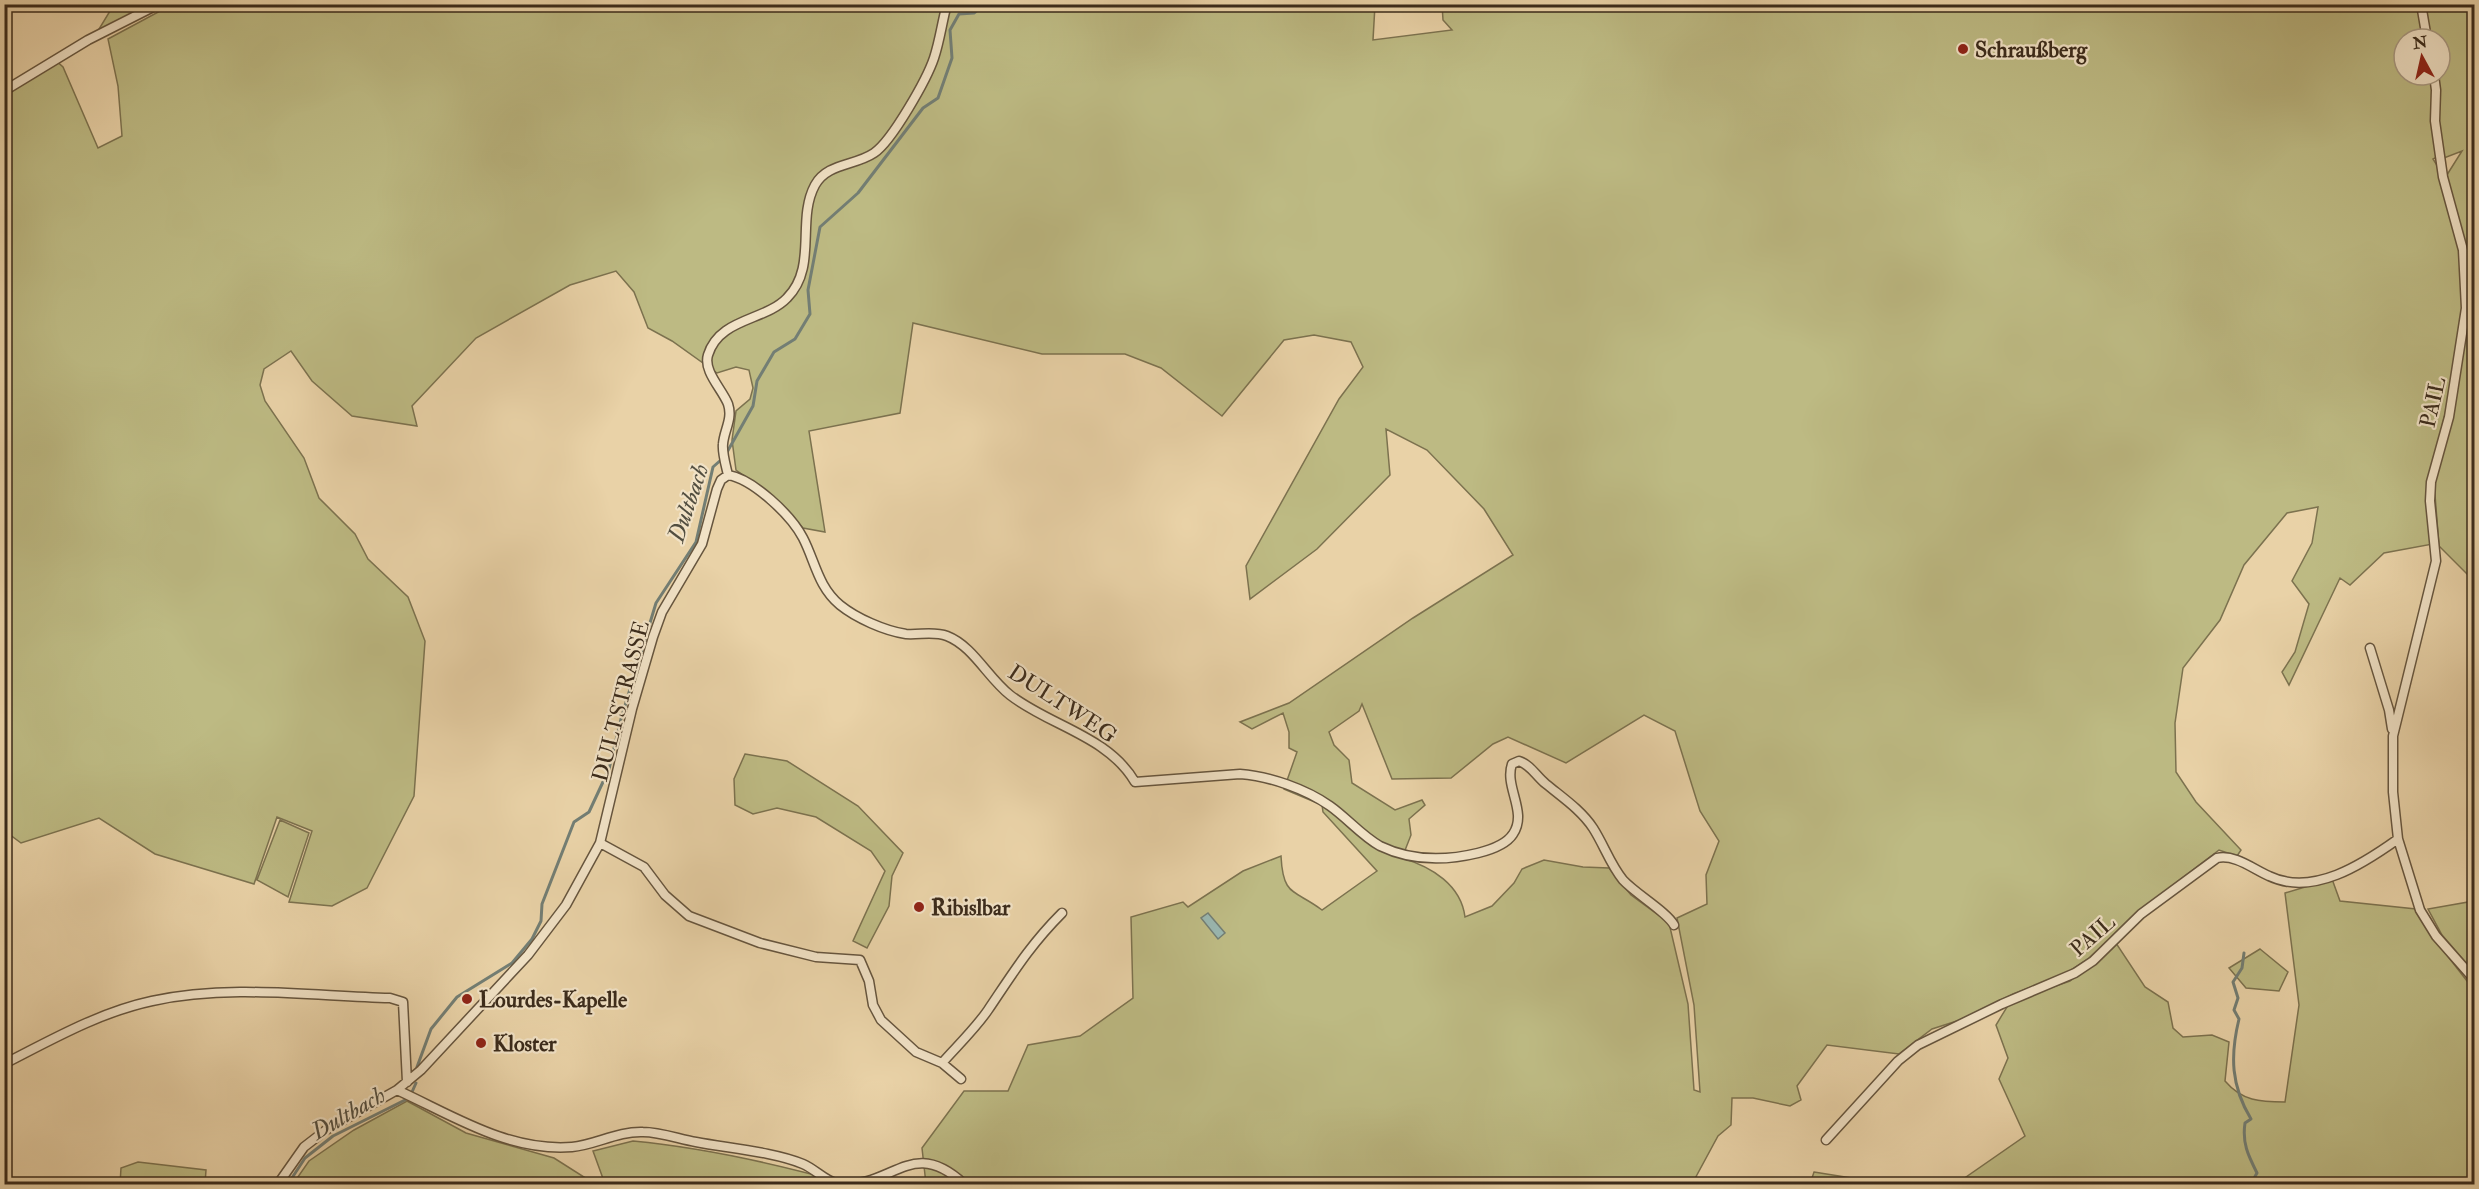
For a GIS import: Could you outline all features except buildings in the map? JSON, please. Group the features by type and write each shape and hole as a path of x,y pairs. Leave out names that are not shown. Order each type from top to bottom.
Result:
{"street":[{"path":"4,91 88,40 159,4"},
{"path":"728,475 723,444 729,423 729,408 709,370 708,355 724,332 777,306 796,286 807,251 807,219 816,183 839,166 868,156 884,145 927,76 947,4"},
{"path":"2421,4 2425,27"},
{"name":"PAIL","path":"2393,736 2436,561 2430,501 2431,482 2449,417 2466,308 2462,242 2443,177 2435,121 2436,87"},
{"name":"DULTSTRASSE","path":"278,1185 304,1147 326,1130 407,1082 464,1026 528,955 566,905 600,843 652,637 666,604 702,544 717,489 721,480 728,475"},
{"name":"DULTWEG","path":"728,475 749,483 769,497 803,536 826,591 840,605 881,626 905,634 947,636 962,645 1011,695 1107,751 1135,782 1255,775 1328,804 1378,845 1422,858 1440,859 1485,851 1502,845 1513,835 1518,822 1518,812 1509,773 1512,764 1519,761 1527,764 1545,784 1581,813 1623,879 1646,902 1671,919 1674,925"},
{"name":"PAIL","path":"2370,648 2389,710 2393,736 2392,792 2398,839 2420,910 2436,936 2475,979"},
{"name":"PAIL","path":"1826,1140 1898,1061 1918,1045 2002,1004 2075,973 2093,961 2141,914 2217,858 2231,858 2271,878 2300,883 2337,874 2361,864 2398,839"},
{"path":"600,843 644,867 665,895 689,916 760,943 816,957 860,960 869,981 873,1005 881,1020 916,1052 942,1064 961,1079"},
{"path":"942,1064 986,1012 1016,965 1038,937 1062,913"},
{"path":"4,1064 70,1029 150,1001 186,994 274,993 390,998 403,1002 407,1082"},
{"path":"397,1090 460,1122 543,1148 574,1147 643,1131 802,1164 838,1184 859,1184 886,1178 919,1163 935,1165 951,1172 964,1185"}],"shaded area":[{"path":"173,4 1375,5 1373,40 1452,30 1443,20 1442,4 2418,5 2422,27 2392,27 2392,87 2434,87 2431,118 2437,157 2433,159 2440,170 2460,247 2463,310 2456,367 2430,478 2433,544 2384,553 2350,585 2340,578 2289,685 2282,672 2295,652 2309,604 2292,581 2312,543 2318,507 2287,513 2244,565 2220,620 2183,668 2175,723 2176,772 2196,802 2241,850 2237,856 2219,850 2148,904 2088,959 2065,974 2013,994 1960,1020 1932,1029 1899,1054 1827,1045 1797,1086 1801,1100 1790,1106 1753,1098 1732,1098 1731,1125 1718,1136 1692,1184 926,1184 922,1148 964,1091 1008,1091 1028,1045 1080,1036 1133,998 1131,917 1183,902 1188,907 1243,871 1281,856 1287,886 1322,910 1377,871 1323,812 1322,805 1284,789 1297,752 1289,748 1289,732 1283,713 1252,729 1240,722 1289,703 1413,618 1513,555 1484,509 1427,450 1386,429 1390,475 1317,549 1250,599 1246,566 1339,399 1363,367 1351,342 1314,335 1284,340 1222,416 1161,368 1125,354 1042,354 913,323 900,413 809,431 825,532 803,528 774,497 736,470 732,440 736,411 750,399 753,388 749,370 736,367 717,373 672,341 648,328 634,292 616,271 570,285 476,338 412,406 417,426 352,416 312,381 291,351 264,369 260,385 265,401 304,458 319,498 355,534 368,559 408,597 425,641 414,796 367,888 332,906 289,902 312,831 277,817 254,884 155,854 99,818 21,843 5,831 4,88 53,58 63,67 98,148 122,136 118,86 108,39","holes":["1362,704 1392,779 1451,778 1493,744 1508,737 1566,763 1644,715 1675,731 1700,811 1719,841 1706,875 1707,904 1677,918 1694,1005 1700,1092 1694,1090 1688,1004 1669,923 1631,895 1609,868 1583,867 1544,860 1522,869 1514,883 1492,906 1465,917 1458,896 1443,879 1434,872 1402,858 1411,835 1409,819 1425,805 1422,800 1395,810 1352,783 1349,760 1334,745 1329,732 1359,711"]},
{"path":"123,5 150,5 96,34 113,6 118,9"},
{"path":"2426,5 2474,5 2474,581 2439,546 2434,482 2468,292 2445,178 2462,151 2444,158 2437,119 2438,87 2452,87 2452,27 2429,27"},
{"path":"745,754 787,761 858,806 903,853 892,876 889,906 867,948 853,941 885,871 871,851 816,817 777,808 753,814 735,805 734,779"},
{"path":"280,820 309,833 288,897 257,880"},
{"path":"2332,879 2340,901 2416,909 2436,941 2474,990 2474,1184 1956,1184 2025,1136 1999,1079 2008,1058 1996,1025 2010,1002 2070,981 2116,943 2145,987 2168,1002 2173,1028 2183,1037 2212,1035 2229,1042 2225,1081 2231,1088 2252,1099 2285,1102 2299,1005 2285,893"},
{"path":"2474,901 2474,972 2442,935 2428,909"},
{"path":"2260,949 2288,972 2279,991 2246,988 2229,968"},
{"path":"407,1101 466,1133 554,1158 595,1184 293,1184 309,1161 354,1130"},
{"path":"633,1141 742,1158 848,1184 605,1184 593,1151"},
{"path":"138,1162 206,1170 205,1184 120,1184 121,1168"},
{"path":"1814,1172 1870,1181 1875,1184 1810,1184"}],"water":[{"path":"1208,913 1225,933 1218,939 1201,918"}],"waterway":[{"name":"Dultbach","path":"726,454 753,406 757,381 774,352 795,339 810,314 808,290 820,227 858,193 923,108 938,98 952,58 950,30 959,14 974,13 985,4"},
{"name":"Dultbach","path":"417,1067 431,1029 457,997 512,963 532,939 541,921 542,904 574,822 589,812 609,769 621,719 656,603 696,542 713,467 722,459"},
{"path":"2244,953 2242,968 2233,982 2238,998 2234,1010 2239,1019 2234,1046 2234,1070 2239,1095 2251,1119 2245,1123 2244,1137 2248,1155 2257,1173 2253,1180 2256,1184"},
{"name":"Dultbach","path":"412,1092 416,1083"},
{"name":"Dultbach","path":"288,1184 305,1158 333,1136 405,1100"}],"place":[{"name":"Schraußberg","path":"1963,49"},
{"name":"Ribislbar","path":"919,907"},
{"name":"Lourdes-Kapelle","path":"467,999"},
{"name":"Kloster","path":"481,1043"}]}
